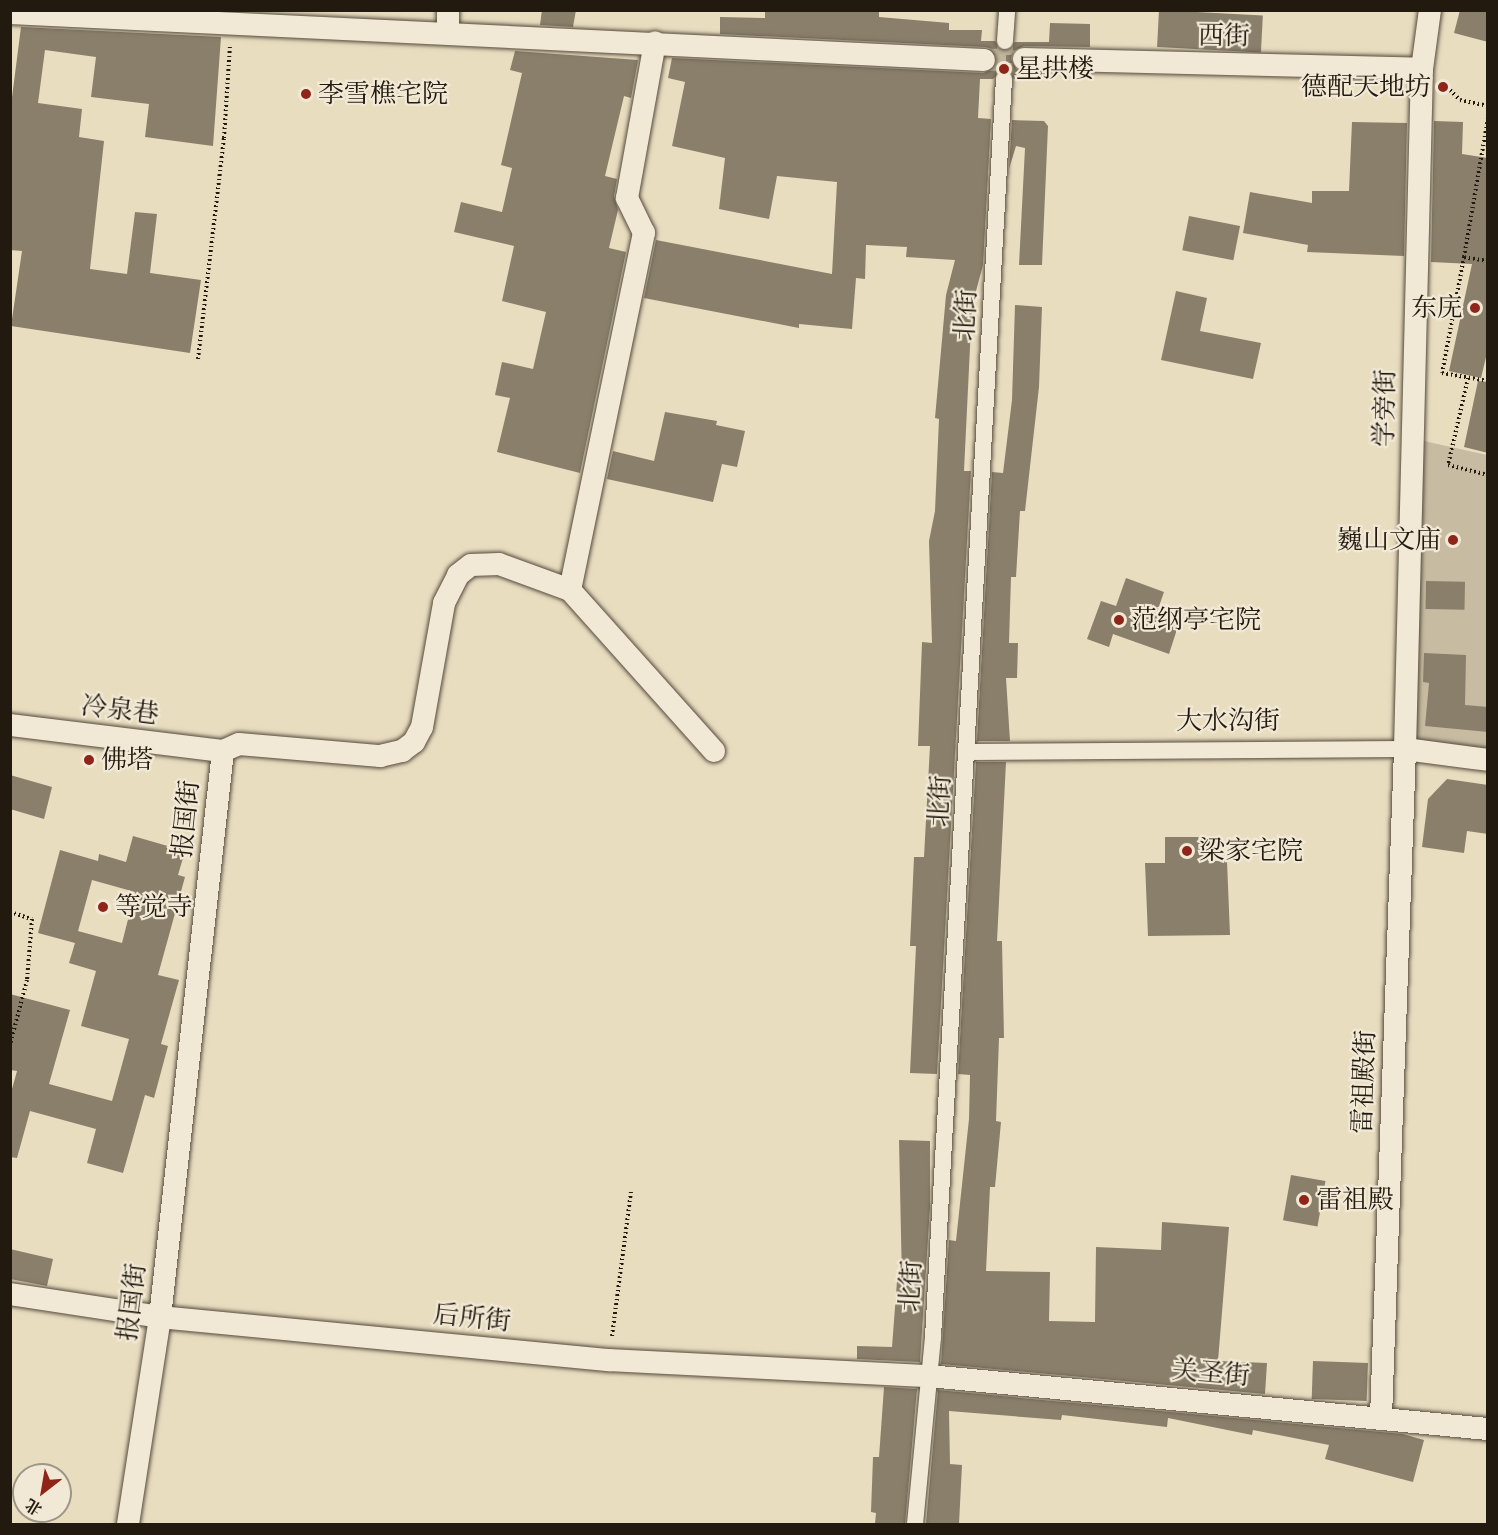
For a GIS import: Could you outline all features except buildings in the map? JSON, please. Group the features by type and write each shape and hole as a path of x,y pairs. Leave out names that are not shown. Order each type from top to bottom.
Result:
{"street":[{"path":"448,10 448,33"},
{"path":"1005,41 1007,10"},
{"name":"学旁街","path":"1405,749 1422,74 1430,10"},
{"path":"10,13 984,60"},
{"path":"655,43 627,198 644,233 570,590 714,751"},
{"name":"西街","path":"1024,60 1422,74"},
{"name":"北街","path":"915,1524 929,1376 969,752 1004,79"},
{"name":"报国街","path":"128,1524 160,1317 223,751 239,744 380,756 402,751 414,742 422,727 444,603 458,575 471,565 499,564 570,590"},
{"name":"冷泉巷","path":"10,725 223,751"},
{"name":"大水沟街","path":"969,752 1405,749 1488,760"},
{"name":"雷祖殿街","path":"1381,1417 1405,749"},
{"name":"后所街","path":"10,1294 160,1317 609,1360 929,1376"},
{"name":"关圣街","path":"929,1376 1381,1417 1488,1429"}],"path":[{"path":"198,359 224,138 232,23"},
{"path":"1422,74 1445,85 1460,100 1488,106"},
{"path":"1488,118 1442,373 1488,381"},
{"path":"1464,257 1488,261"},
{"path":"1468,378 1448,465 1488,475"},
{"path":"10,912 32,919 27,980 10,1045"},
{"path":"609,1360 631,1191"}],"shaded area":[{"path":"1424,441 1487,455 1487,753 1412,743"}],"tunnel":[{"path":"1004,79 1005,41"},
{"path":"984,60 1024,59"}],"place":[{"name":"星拱楼","path":"1004,69"},
{"name":"德配天地坊","path":"1443,87"},
{"name":"李雪樵宅院","path":"306,94"},
{"name":"东庑","path":"1475,308"},
{"name":"巍山文庙","path":"1453,540"},
{"name":"范纲亭宅院","path":"1119,620"},
{"name":"佛塔","path":"89,760"},
{"name":"梁家宅院","path":"1187,851"},
{"name":"等觉寺","path":"103,907"},
{"name":"雷祖殿","path":"1304,1200"}]}
